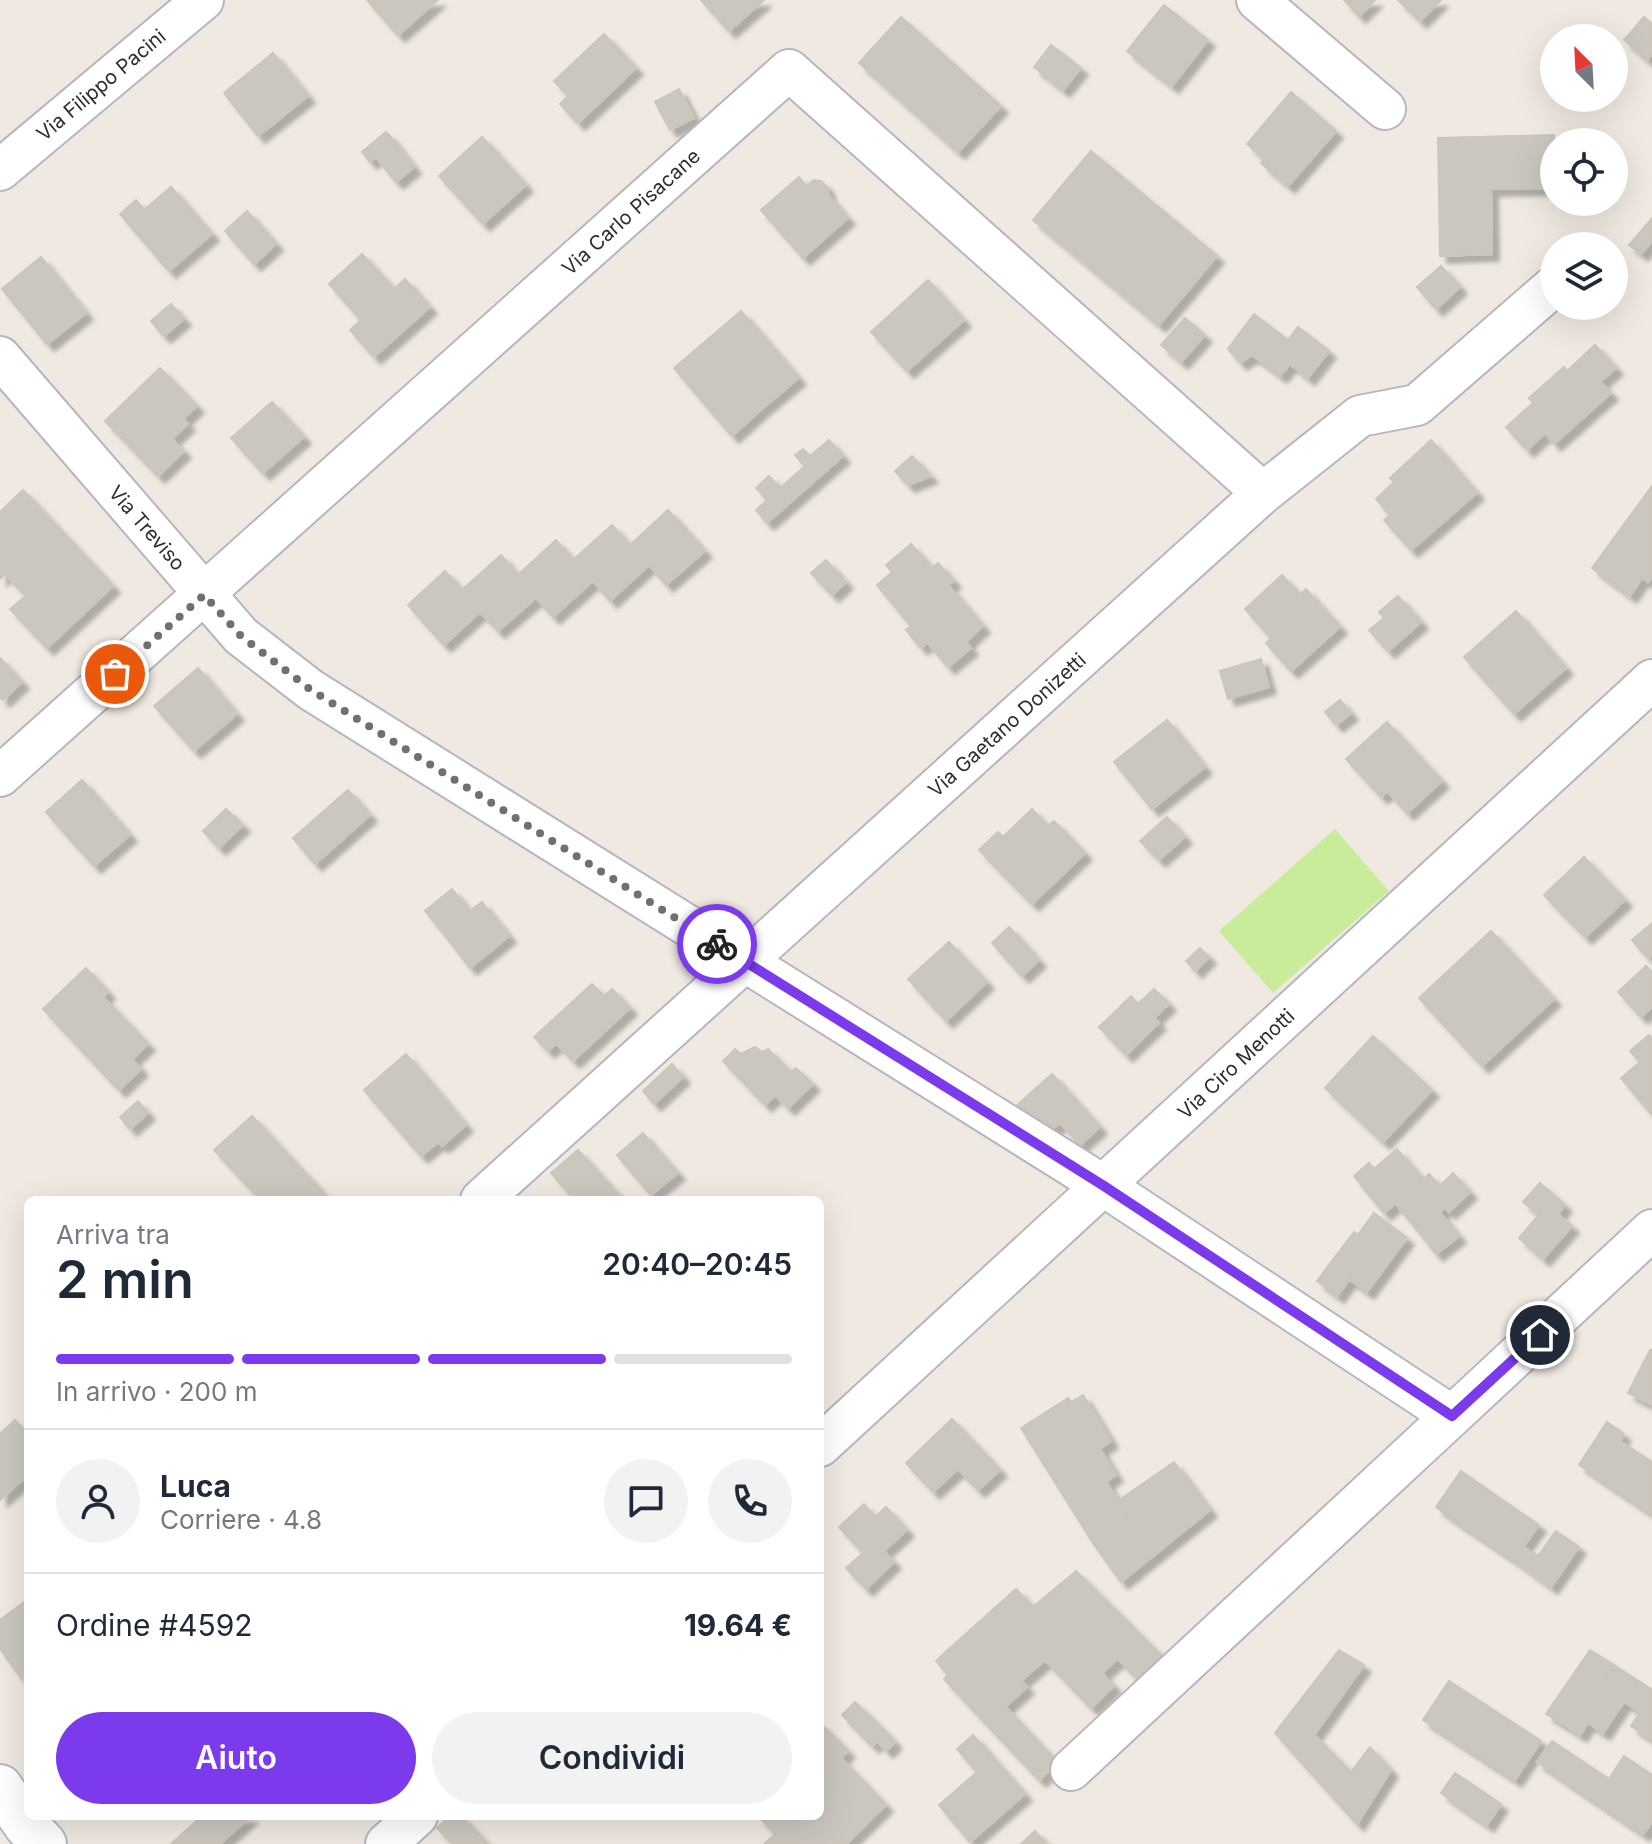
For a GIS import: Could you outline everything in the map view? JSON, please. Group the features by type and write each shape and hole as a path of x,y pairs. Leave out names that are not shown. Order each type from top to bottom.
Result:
{"main road":[{"path":"0,1787 26,1825 44,1844"}],"street":[{"name":"Via Filippo Pacini","path":"0,170 203,0"},
{"path":"1257,0 1385,109"},
{"name":"Via Carlo Pisacane","path":"0,776 789,70 1263,493"},
{"name":"Via Gaetano Donizetti","path":"485,1196 1263,493 1360,416 1417,405 1540,298"},
{"name":"Via Treviso","path":"0,357 241,636 311,690 1104,1186 1452,1416"},
{"name":"Via Ciro Menotti","path":"824,1442 1652,680"},
{"path":"1071,1770 1652,1230"},
{"path":"386,1844 413,1820"}],"green space":[{"path":"1335,829 1389,891 1273,993 1219,931"}],"building":[{"path":"367,0 438,0 398,35"},
{"path":"701,0 764,0 729,31"},
{"path":"1344,0 1375,0 1359,16"},
{"path":"1398,0 1441,0 1420,21"},
{"path":"1164,5 1208,40 1172,86 1127,51"},
{"path":"901,17 1001,106 958,152 859,63"},
{"path":"1644,17 1652,24 1652,54 1647,60 1628,43 1628,35"},
{"path":"604,34 636,68 578,123 560,104 568,96 554,81"},
{"path":"1051,45 1081,68 1063,90 1034,67"},
{"path":"273,53 308,96 258,136 224,93"},
{"path":"679,89 694,118 670,130 655,102"},
{"path":"1291,92 1336,131 1288,186 1261,163 1264,159 1247,144"},
{"path":"386,132 395,142 370,162 362,152"},
{"path":"1540,135 1540,188 1491,189 1492,254 1440,256 1438,138"},
{"path":"482,137 526,185 483,224 439,176"},
{"path":"395,142 414,167 396,182 376,157"},
{"path":"1091,151 1217,256 1159,325 1033,220"},
{"path":"799,177 806,186 814,180 821,181 848,218 803,258 761,210"},
{"path":"171,187 201,222 158,258 120,214 136,200 144,210"},
{"path":"247,211 276,244 254,264 225,231"},
{"path":"1652,218 1652,241 1641,254 1629,245"},
{"path":"201,222 212,234 169,271 158,258"},
{"path":"362,254 394,289 405,279 430,307 374,357 350,330 361,320 329,284"},
{"path":"41,257 86,313 47,344 2,289"},
{"path":"1441,266 1460,287 1436,309 1417,287"},
{"path":"928,280 964,320 907,371 871,332"},
{"path":"171,304 184,319 164,336 151,321"},
{"path":"741,311 799,378 765,406 707,340"},
{"path":"1254,314 1288,340 1298,327 1329,351 1308,378 1290,364 1280,376 1252,355 1240,363 1228,349"},
{"path":"1185,318 1205,335 1181,362 1161,345"},
{"path":"707,340 765,406 732,436 674,368"},
{"path":"1595,345 1616,368 1600,382 1611,393 1554,444 1545,433 1527,450 1506,427 1533,403 1529,398 1564,367 1567,371"},
{"path":"160,368 197,406 183,419 188,424 172,439 184,451 158,476 105,421"},
{"path":"272,402 304,437 263,473 231,438"},
{"path":"829,440 843,456 767,523 756,510 767,500 756,488 769,476 780,488 805,466 795,455 803,449 810,456"},
{"path":"1431,440 1477,493 1411,550 1384,520 1390,515 1376,499 1394,482 1390,478"},
{"path":"912,456 931,476 908,485 895,471"},
{"path":"1652,486 1652,576 1648,582 1642,578 1630,596 1592,568"},
{"path":"23,490 113,586 47,648 10,609 26,596 5,574 0,579 0,512"},
{"path":"668,510 705,551 666,585 649,565 610,601 593,581 553,617 536,598 498,631 480,612 444,645 408,605 445,571 462,590 501,555 518,575 556,540 573,560 612,525 630,545"},
{"path":"911,544 932,568 938,563 954,581 948,585 983,626 966,642 971,648 948,667 927,642 921,648 906,630 911,626 877,585 892,572 886,565"},
{"path":"826,560 846,582 832,595 811,573"},
{"path":"1282,575 1300,595 1306,589 1340,627 1291,671 1266,643 1271,638 1245,609"},
{"path":"1398,596 1421,622 1403,638 1379,612"},
{"path":"1516,611 1566,668 1514,714 1464,657"},
{"path":"1384,618 1403,638 1388,651 1369,630"},
{"path":"0,658 22,682 3,700 0,697"},
{"path":"1261,659 1269,687 1228,699 1220,671"},
{"path":"198,668 237,714 194,751 154,706"},
{"path":"1340,700 1351,713 1336,725 1325,712"},
{"path":"1167,720 1205,767 1152,809 1114,762"},
{"path":"1387,722 1442,781 1407,813 1387,791 1381,797 1346,759"},
{"path":"82,780 130,835 94,866 46,812"},
{"path":"348,790 370,815 315,864 293,838"},
{"path":"226,809 243,825 219,848 203,831"},
{"path":"1032,809 1048,826 1054,821 1085,853 1032,904 979,850 998,832 1003,837"},
{"path":"1167,817 1185,837 1159,860 1140,841"},
{"path":"1584,857 1625,900 1585,937 1544,895"},
{"path":"452,889 463,903 436,924 425,911"},
{"path":"482,902 509,936 470,968 436,924 463,903 470,911"},
{"path":"1652,923 1652,954 1648,958 1632,940"},
{"path":"1009,927 1039,960 1022,976 992,943"},
{"path":"1491,931 1554,999 1482,1066 1419,998"},
{"path":"949,942 987,982 946,1021 908,979"},
{"path":"1200,948 1209,957 1195,971 1186,961"},
{"path":"1646,966 1652,972 1652,1006 1641,1017 1618,992"},
{"path":"86,968 108,992 103,997 148,1044 132,1059 141,1069 119,1090 43,1009"},
{"path":"592,984 604,996 612,989 630,1008 573,1061 556,1043 548,1051 534,1037"},
{"path":"1154,989 1169,1004 1154,1018 1159,1023 1142,1039 1116,1011 1131,996 1138,1004"},
{"path":"1116,1011 1142,1039 1126,1055 1099,1027"},
{"path":"1649,1035 1652,1038 1652,1115 1621,1078 1640,1062 1630,1051"},
{"path":"1373,1036 1432,1090 1383,1142 1325,1088"},
{"path":"755,1047 762,1052 768,1049 791,1072 796,1068 813,1084 788,1108 775,1095 765,1105 723,1061 735,1049 741,1054"},
{"path":"406,1054 466,1125 442,1146 438,1142 421,1156 364,1090"},
{"path":"672,1064 683,1077 654,1104 643,1091"},
{"path":"1052,1074 1100,1127 1080,1145 1060,1123 1052,1129 1015,1107"},
{"path":"138,1101 148,1113 130,1129 120,1117"},
{"path":"252,1116 326,1196 257,1196 214,1150"},
{"path":"643,1133 659,1152 633,1174 617,1155"},
{"path":"1397,1149 1423,1180 1384,1213 1354,1176 1369,1163 1374,1169"},
{"path":"578,1150 619,1196 571,1196 551,1173"},
{"path":"659,1152 678,1173 651,1195 633,1174"},
{"path":"1453,1173 1470,1192 1449,1212 1421,1183 1429,1174 1440,1186"},
{"path":"1421,1183 1445,1208 1418,1231 1395,1203"},
{"path":"1540,1183 1555,1196 1539,1215 1523,1202"},
{"path":"1555,1196 1565,1205 1558,1214 1572,1226 1543,1259 1519,1238"},
{"path":"1374,1213 1407,1238 1367,1292 1349,1279 1355,1272 1335,1257 1354,1232 1358,1235"},
{"path":"1440,1213 1459,1236 1436,1254 1418,1231"},
{"path":"1335,1257 1355,1272 1337,1296 1317,1281"},
{"path":"1652,1350 1652,1405 1628,1393"},
{"path":"1083,1395 1111,1441 1100,1449 1116,1475 1106,1482 1130,1519 1093,1543 1021,1428 1068,1398 1071,1402"},
{"path":"952,1419 1000,1470 978,1490 958,1469 933,1492 906,1463"},
{"path":"15,1420 24,1430 24,1479 0,1500 0,1434"},
{"path":"1607,1422 1624,1434 1620,1441 1652,1462 1652,1514 1579,1465"},
{"path":"1174,1462 1210,1510 1121,1582 1093,1543 1130,1519 1118,1501"},
{"path":"1461,1471 1485,1488 1460,1524 1436,1507"},
{"path":"1485,1488 1539,1525 1514,1560 1460,1524"},
{"path":"864,1504 875,1517 886,1507 907,1530 884,1551 894,1562 882,1573 839,1527"},
{"path":"1556,1531 1579,1547 1551,1587 1514,1560 1524,1547 1538,1556"},
{"path":"863,1553 882,1573 866,1589 846,1568"},
{"path":"1076,1571 1165,1659 1141,1683 1118,1659 1102,1673 1114,1686 1091,1708 1045,1660 1021,1681 1027,1687 1005,1707 950,1648 1016,1589 1033,1607"},
{"path":"24,1602 22,1679 0,1649 0,1620"},
{"path":"950,1648 1058,1763 1039,1780 944,1679 948,1675 936,1661"},
{"path":"1339,1650 1364,1665 1314,1735 1351,1772 1370,1747 1391,1770 1357,1824 1275,1733"},
{"path":"1590,1650 1614,1665 1571,1729 1546,1714"},
{"path":"1614,1665 1652,1690 1652,1740 1631,1726 1640,1712 1624,1702 1603,1733 1588,1723 1580,1735 1571,1729"},
{"path":"1449,1681 1541,1741 1515,1780 1423,1720"},
{"path":"855,1702 886,1732 872,1746 842,1715"},
{"path":"824,1727 848,1751 841,1758 886,1805 846,1844 764,1844 775,1834 762,1820 824,1820"},
{"path":"886,1732 895,1742 886,1751 877,1741"},
{"path":"973,1735 1025,1794 970,1842 939,1805 977,1772 957,1749"},
{"path":"1552,1741 1652,1808 1652,1822 1643,1834 1537,1762"},
{"path":"1624,1756 1652,1775 1652,1808 1609,1779"},
{"path":"1455,1773 1501,1804 1487,1825 1441,1793"},
{"path":"198,1820 247,1820 220,1844 171,1844"},
{"path":"446,1820 465,1820 488,1844 453,1844 437,1828"},
{"path":"1035,1831 1047,1844 1021,1844"}],"way so far":[{"path":"115,674 204,595 241,636 311,690 717,944"}],"route":[{"path":"717,944 1104,1186 1452,1416 1540,1335"}]}
